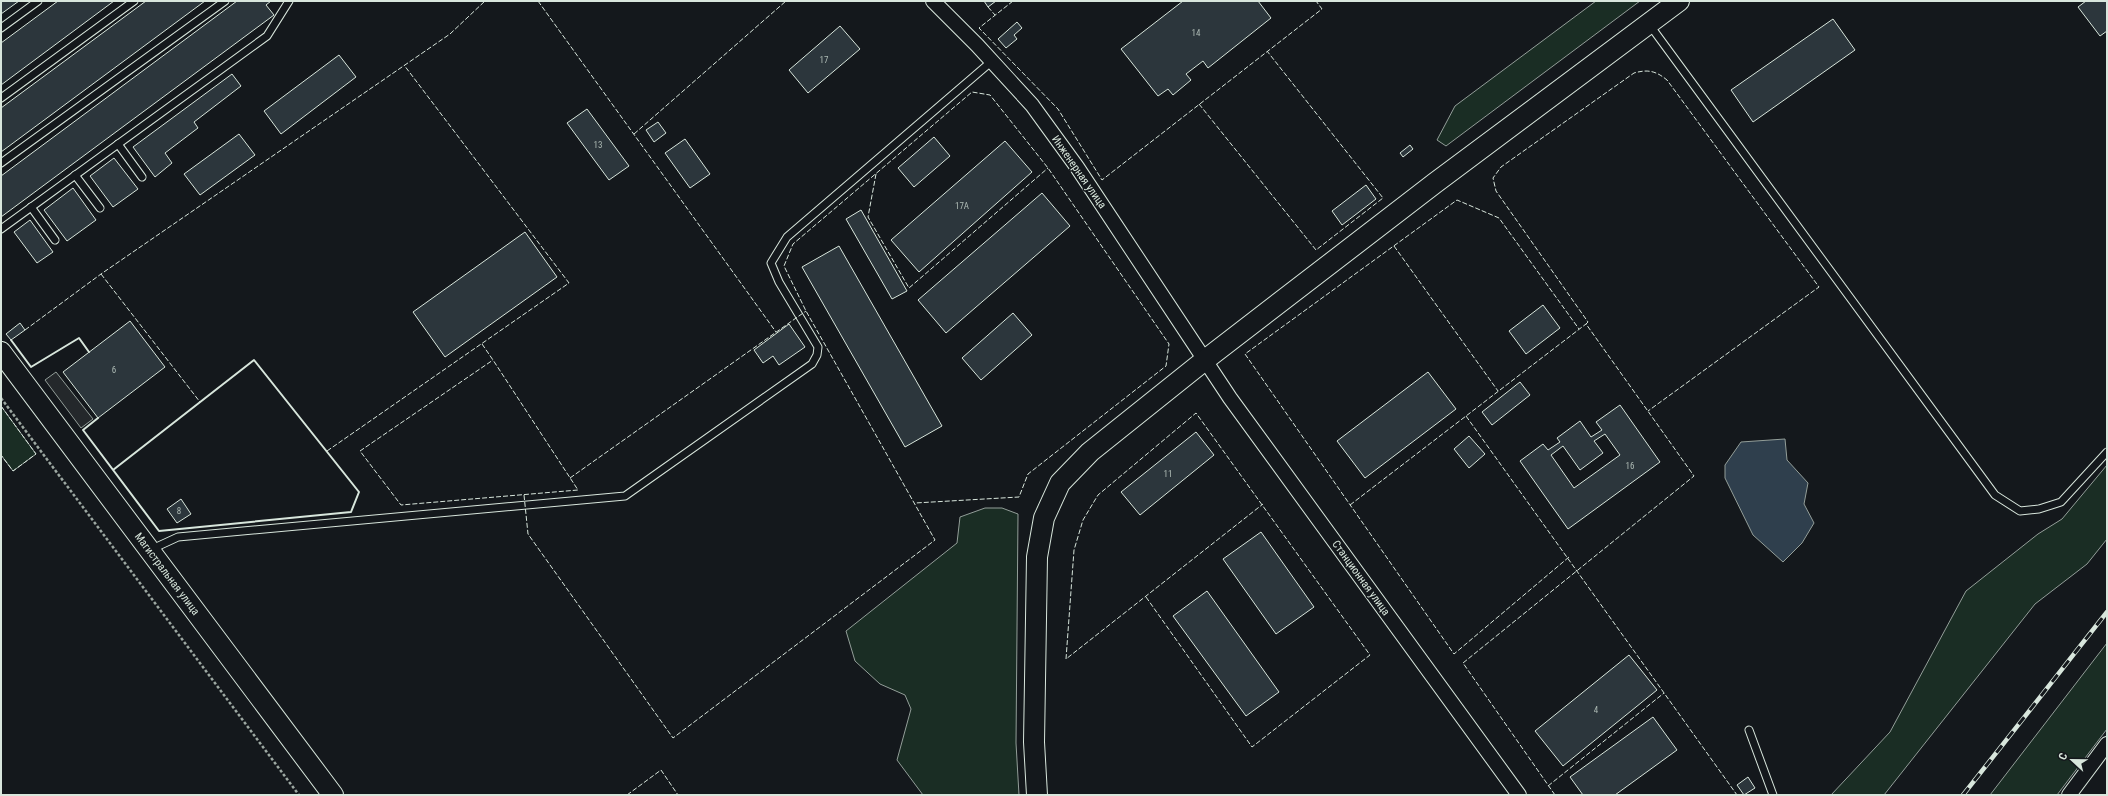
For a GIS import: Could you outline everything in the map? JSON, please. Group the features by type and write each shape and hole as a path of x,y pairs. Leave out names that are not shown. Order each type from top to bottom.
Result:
{"street":[{"name":"Инженерная улица","path":"933,1 992,61 1032,105 1077,167 1204,360"},
{"path":"1037,795 1034,742 1038,557 1044,518 1060,483 1090,452 1204,360 1429,188 1679,1"},
{"name":"Магистральная улица","path":"1,352 333,795"},
{"name":"Станционная улица","path":"1204,360 1234,404 1519,795"},
{"path":"2069,795 2107,744"}],"lane":[{"path":"1,28 38,1"},
{"path":"1,98 134,1"},
{"path":"1,163 225,1"},
{"path":"1,229 267,36 289,1"},
{"path":"1649,24 1996,496 2020,511 2039,509 2061,502 2107,452"},
{"path":"150,550 178,536 625,496 812,364 817,355 818,347 779,282 771,263 787,237 992,61"},
{"path":"118,144 142,177"},
{"path":"75,175 100,208"},
{"path":"31,207 55,240"},
{"path":"1750,730 1773,795"}],"path":[{"path":"1,398 299,795"}],"green space":[{"path":"1596,1 1640,1 1446,146 1437,140 1455,106"},
{"path":"1,406 36,454 13,471 1,455"},
{"path":"2107,465 2107,539 2087,564 2035,604 1884,795 1831,795 1890,732 1966,591 2038,534 2062,519"},
{"path":"985,508 1002,508 1018,514 1016,743 1019,795 923,795 897,760 911,709 905,695 880,684 855,661 846,631 957,543 960,517"},
{"path":"2107,643 2107,729 2057,795 1990,795"}],"shaded area":[{"path":"56,372 93,419 81,428 45,380"}],"water":[{"path":"1785,439 1787,460 1808,483 1804,504 1814,523 1802,543 1783,562 1753,535 1725,478 1725,465 1741,442"}],"building":[{"path":"1,1 19,1 1,14"},
{"path":"58,1 114,1 1,85 1,43"},
{"path":"146,1 205,1 1,152 1,108"},
{"path":"237,1 271,1 266,5 274,15 1,217 1,176"},
{"path":"984,1 996,1 988,7"},
{"path":"1183,1 1258,1 1271,18 1208,68 1203,61 1186,74 1191,80 1173,95 1168,89 1158,96 1121,49"},
{"path":"2086,1 2107,1 2107,31 2100,36 2078,7"},
{"path":"1833,19 1855,50 1753,122 1731,90"},
{"path":"1017,22 1022,28 1014,35 1017,39 1006,48 998,39"},
{"path":"840,26 860,49 808,93 789,70"},
{"path":"339,55 356,77 281,134 264,111"},
{"path":"232,74 241,86 194,122 198,128 165,153 172,163 155,177 133,147"},
{"path":"587,109 629,166 609,180 567,123"},
{"path":"658,122 666,133 654,142 646,130"},
{"path":"239,134 255,155 200,195 184,174"},
{"path":"934,137 950,156 914,187 898,168"},
{"path":"685,139 710,174 690,188 665,153"},
{"path":"1005,141 1032,172 919,272 891,240"},
{"path":"1410,145 1413,149 1403,157 1400,153"},
{"path":"114,158 138,189 113,207 90,176"},
{"path":"1366,185 1376,199 1342,225 1332,211"},
{"path":"73,188 96,220 67,241 44,210"},
{"path":"1042,193 1070,226 946,333 918,300"},
{"path":"861,210 907,291 892,299 846,219"},
{"path":"30,220 53,252 37,263 14,232"},
{"path":"525,232 557,277 445,357 413,312"},
{"path":"839,246 942,426 905,447 802,267"},
{"path":"1543,305 1560,328 1526,354 1509,331"},
{"path":"1013,313 1032,335 981,380 962,358"},
{"path":"130,321 165,367 98,418 63,372"},
{"path":"20,323 25,330 11,340 6,334"},
{"path":"789,324 805,347 779,365 773,356 763,363 754,350"},
{"path":"1428,372 1456,409 1365,478 1337,441"},
{"path":"1520,382 1530,395 1492,425 1482,412"},
{"path":"1620,405 1660,462 1568,529 1520,461 1543,444 1548,450 1560,442 1557,438 1580,421 1591,437 1602,430 1596,422","holes":["1605,434 1620,455 1574,488 1551,455 1563,446 1580,470 1603,453 1594,441"]},
{"path":"1196,432 1214,455 1140,515 1121,492"},
{"path":"1469,436 1485,454 1469,468 1454,449"},
{"path":"181,499 191,514 177,523 167,509"},
{"path":"1261,532 1314,607 1276,634 1223,559"},
{"path":"1207,591 1279,692 1246,716 1173,616"},
{"path":"1629,655 1657,690 1563,766 1535,731"},
{"path":"1653,717 1677,750 1615,795 1583,795 1570,777"},
{"path":"1748,777 1755,788 1744,795 1737,785"}],"railway":[{"path":"1963,795 2107,612"}],"fence":[{"path":"25,330 101,274 450,34 485,1"},
{"path":"538,1 776,332"},
{"path":"634,134 786,1"},
{"path":"1013,1 979,28 1058,109 1102,180 1322,9 1316,1"},
{"path":"988,7 995,15"},
{"path":"1199,104 1316,250 1383,198 1267,51"},
{"path":"327,451 569,283 404,65"},
{"path":"1555,795 1463,663 1694,476 1586,324 1588,322 1496,191 1493,178 1501,167 1634,73 1644,71 1655,73 1667,80 1819,287 1648,411"},
{"path":"524,495 528,534 673,738 935,540 806,311 784,266 793,244 972,92 990,95 1048,168 1169,344 1166,366 1028,474 1019,497 915,503"},
{"path":"876,174 868,217 909,288 1048,168"},
{"path":"1569,557 1454,654 1245,354 1457,200 1499,218 1579,329"},
{"path":"1394,246 1498,391"},
{"path":"101,274 200,402"},
{"path":"570,478 806,311"},
{"path":"1350,505 1586,324"},
{"path":"482,344 493,360 578,490 401,505 360,451 493,360"},
{"path":"1,406 36,454 13,471 1,455"},
{"path":"1146,597 1252,747 1370,655 1196,413 1098,495 1083,520 1074,550 1066,659 1263,504"},
{"path":"1466,416 1737,795"},
{"path":"1548,786 1664,693"},
{"path":"627,795 661,770 678,795"}],"wall":[{"path":"11,340 31,367 79,338 89,352"},
{"path":"98,418 83,430 159,531 351,512 359,492 254,360 113,470"}]}
